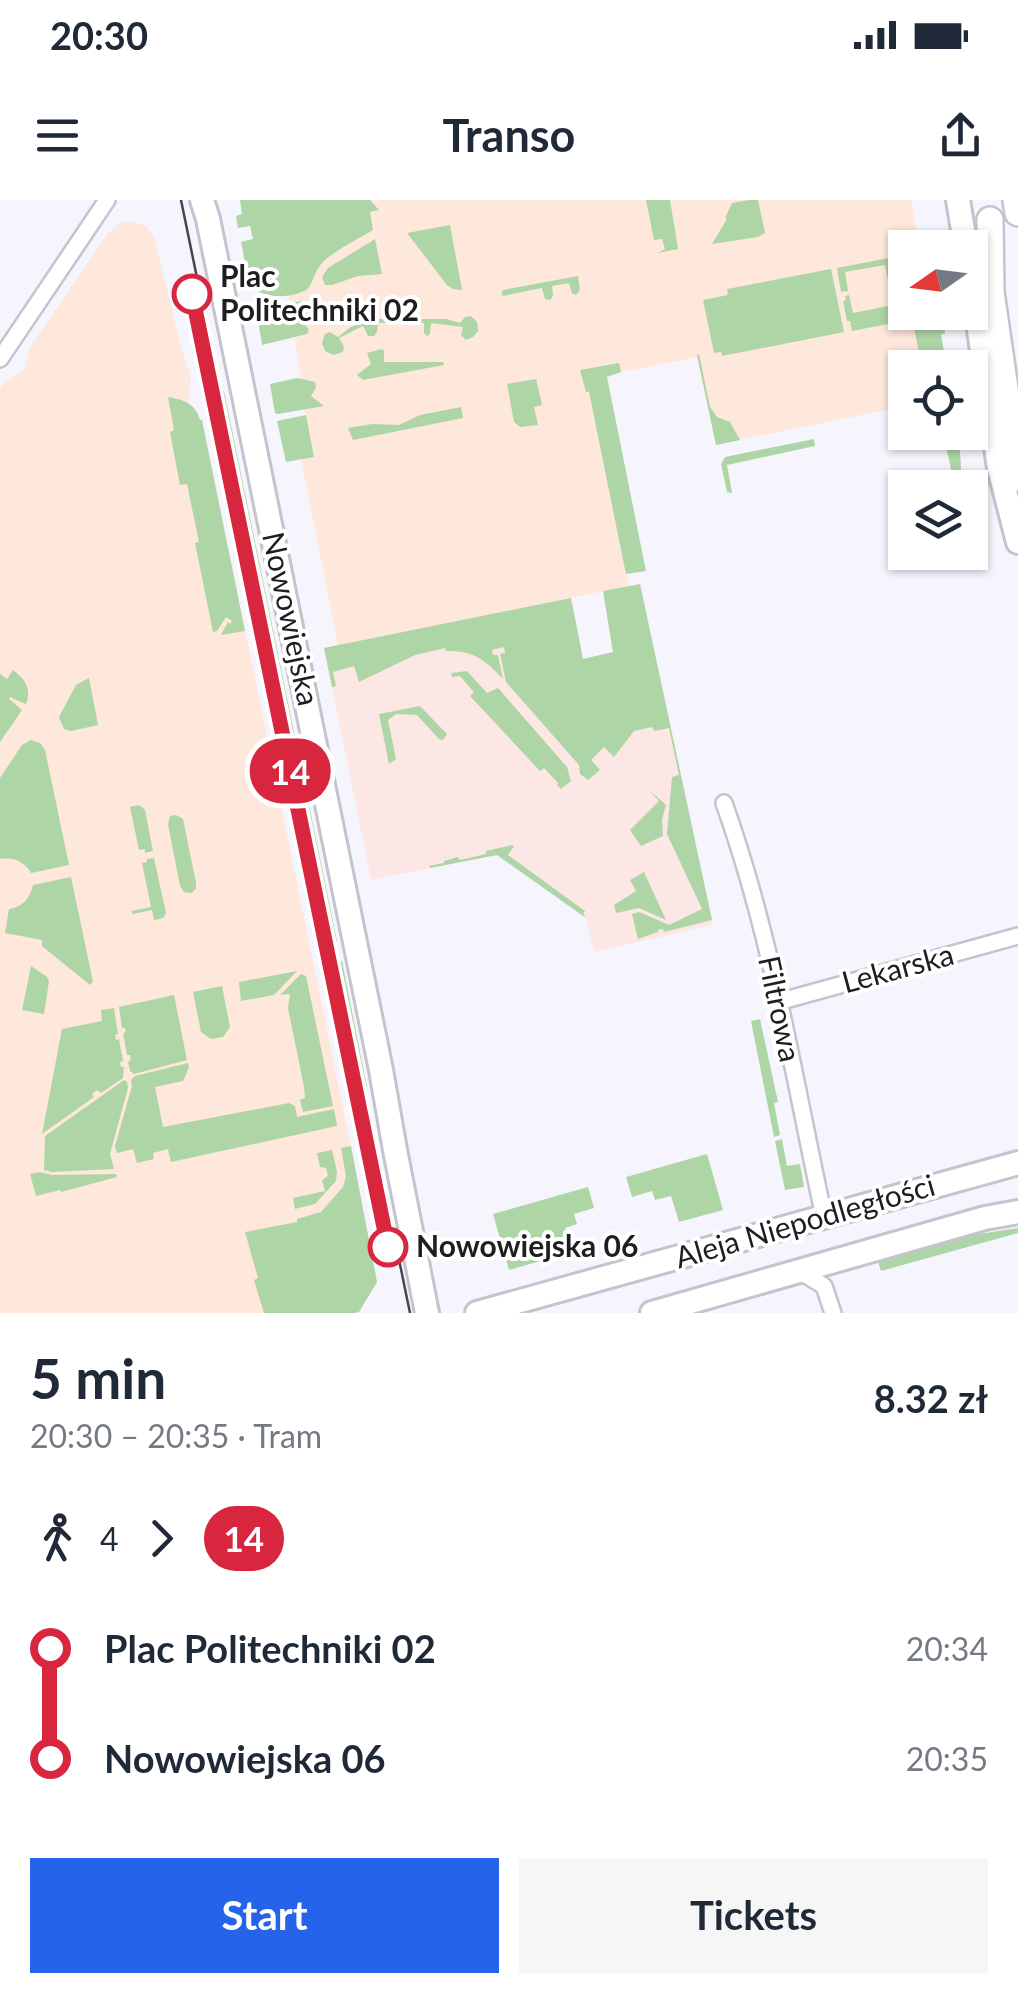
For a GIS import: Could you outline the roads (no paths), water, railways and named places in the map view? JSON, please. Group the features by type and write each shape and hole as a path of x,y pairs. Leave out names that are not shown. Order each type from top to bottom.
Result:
{"main road":[{"path":"958,200 963,230"},
{"path":"1016,200 1018,213"},
{"name":"Nowowiejska","path":"206,206 428,1313"},
{"path":"988,210 1018,362"},
{"path":"988,210 991,292 1018,478"},
{"path":"979,330 999,468 1018,542"},
{"name":"Aleja Niepodległości","path":"477,1313 1018,1163"},
{"name":"Aleja Niepodległości","path":"652,1313 1018,1212"}],"street":[{"path":"0,359 107,200"},
{"name":"Filtrowa","path":"724,804 743,856 824,1217"},
{"name":"Lekarska","path":"778,1002 1018,936"},
{"path":"799,1272 824,1286 833,1313"}],"tram line":[{"path":"181,200 410,1313"},
{"name":"14","path":"192,294 388,1247"}],"place":[{"name":"Plac Politechniki 02","path":"192,294"},
{"name":"Nowowiejska 06","path":"388,1247"}]}
